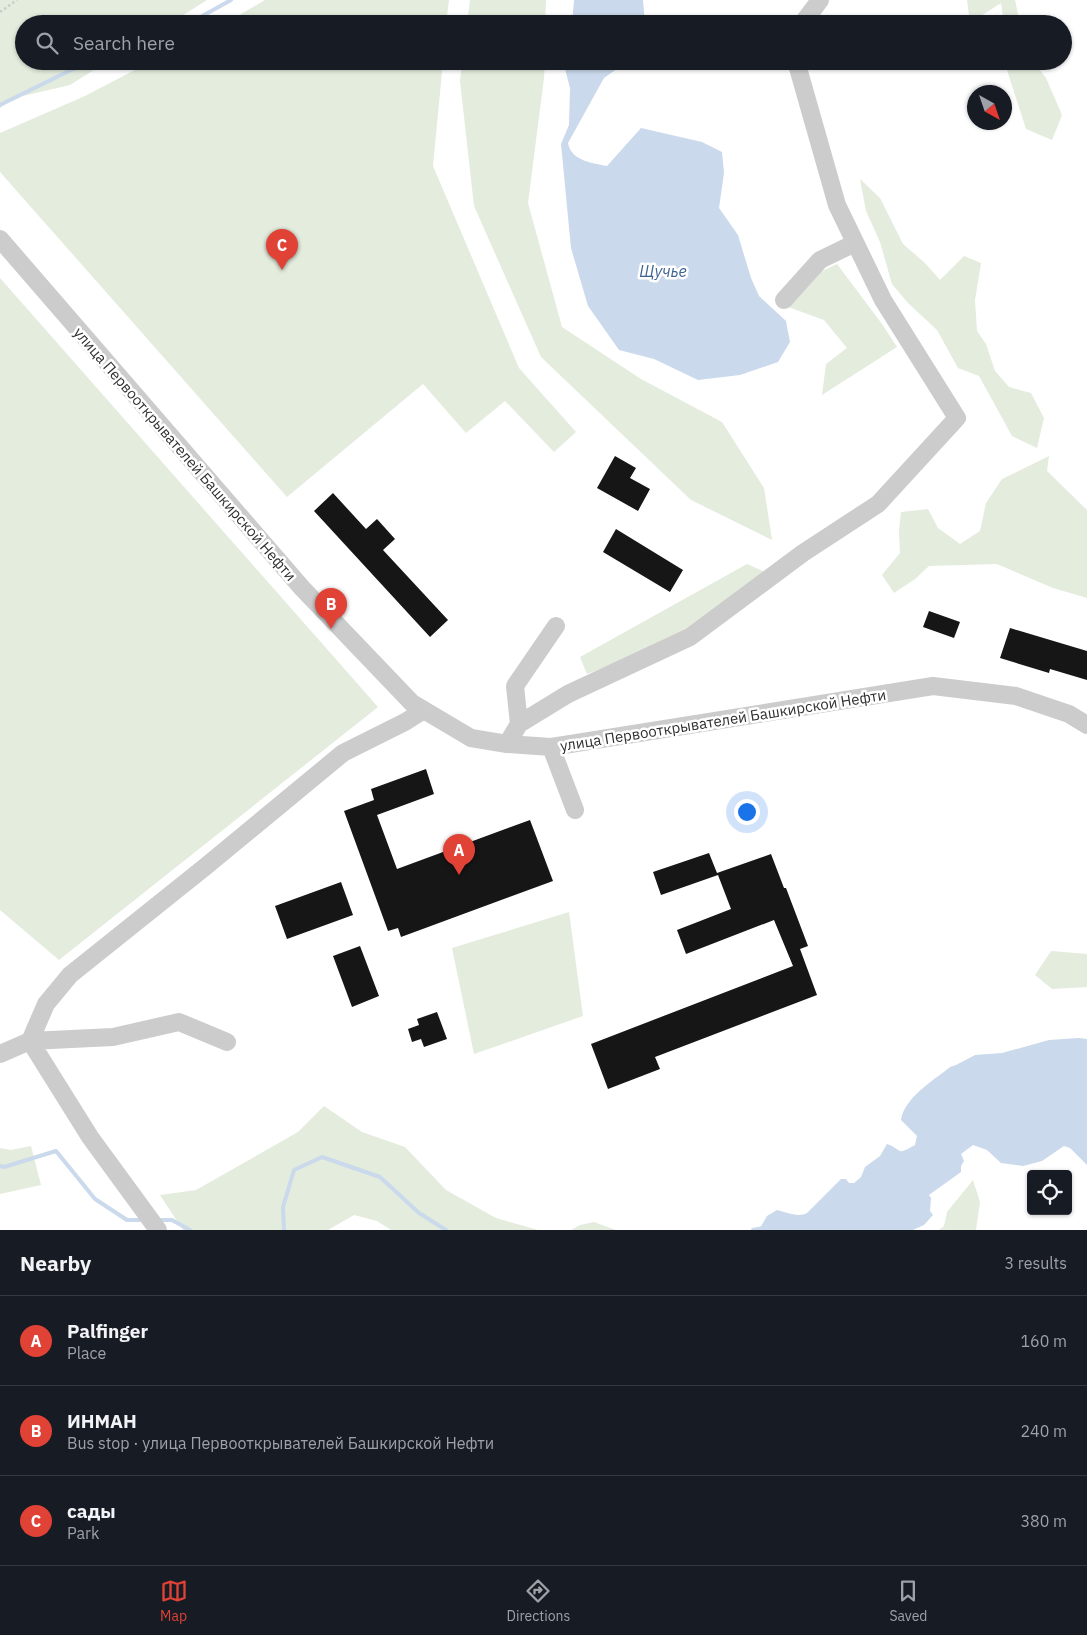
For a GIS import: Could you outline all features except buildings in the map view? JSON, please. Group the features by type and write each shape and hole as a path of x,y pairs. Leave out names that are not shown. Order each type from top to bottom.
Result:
{"street":[{"path":"809,15 820,0"},
{"path":"506,744 519,724 568,694 690,638 803,553 878,504 958,418 883,300 836,205 798,70"},
{"name":"улица Первооткрывателей Башкирской Нефти","path":"0,239 302,588 412,703 472,738 506,744 551,746 933,686 1016,696 1069,714 1087,725"},
{"path":"784,300 820,260 855,243"},
{"path":"519,724 514,686 556,626"},
{"path":"30,1041 46,1004 70,974 344,753 424,710"},
{"path":"551,746 574,810"},
{"path":"0,1054 30,1041 113,1037 179,1022 227,1042"},
{"path":"30,1041 90,1137 158,1230"}],"path":[{"path":"0,12 16,0"}],"green space":[{"path":"0,0 207,0 183,15 15,15 15,70 94,70 70,85 10,99 0,108"},
{"path":"265,0 449,0 447,15 239,15"},
{"path":"470,0 546,0 545,15 468,15"},
{"path":"967,0 1015,0 1018,15 1003,15 1001,3 982,15 969,15"},
{"path":"135,70 442,70 433,166 519,368 576,432 554,452 505,401 466,433 423,384 287,497 0,172 0,133 85,96"},
{"path":"461,70 544,70 528,203 562,327 641,379 722,422 764,488 772,540 691,500 541,357 474,206 460,81"},
{"path":"1007,70 1040,70 1046,78 1062,115 1052,140 1026,129"},
{"path":"860,179 880,198 903,244 925,263 940,280 964,256 981,263 975,300 977,331 986,344 995,371 1009,387 1031,393 1044,418 1037,448 1012,436 979,376 958,368 937,330 908,303 892,284 880,242 866,211"},
{"path":"837,264 897,347 822,395 826,364 847,348 824,320 788,307 820,272"},
{"path":"0,278 378,707 59,960 0,910"},
{"path":"1049,456 1047,471 1087,510 1087,598 1053,588 997,564 929,566 915,579 894,593 882,575 900,553 899,531 901,512 928,509 938,528 960,544 980,531 986,503 1002,479"},
{"path":"747,564 765,572 704,619 655,649 587,674 580,657"},
{"path":"569,912 583,1016 474,1054 452,948"},
{"path":"1051,951 1087,954 1087,987 1052,989 1035,975"},
{"path":"324,1106 362,1132 405,1147 446,1190 496,1218 538,1230 391,1230 377,1221 354,1215 328,1230 183,1230 160,1195 196,1190 298,1132"},
{"path":"31,1146 41,1185 0,1194 0,1148 11,1150"},
{"path":"973,1180 980,1202 976,1230 939,1230 944,1226 947,1212"},
{"path":"594,1222 616,1230 571,1230 580,1225"}],"water":[{"path":"574,0 643,0 644,15 573,15"},
{"name":"Щучье","path":"565,70 615,70 604,78 568,143 573,154 583,160 607,166 641,128 702,142 722,152 724,173 719,208 738,235 751,278 759,296 786,321 790,342 778,362 740,375 698,380 654,359 619,350 588,306 571,248 561,144 569,125 570,88"},
{"path":"1087,1039 1087,1165 1070,1148 1064,1146 1042,1161 1023,1166 1001,1163 987,1150 973,1145 961,1154 964,1161 961,1166 961,1172 929,1195 931,1198 930,1211 933,1215 924,1225 913,1230 757,1230 767,1216 777,1210 796,1215 807,1213 841,1179 854,1183 861,1177 865,1167 880,1156 887,1144 900,1151 915,1145 917,1136 901,1120 903,1112 920,1090 950,1067 975,1055 1002,1053 1049,1040"}],"waterway":[{"path":"204,15 231,0"},
{"path":"0,105 71,70"},
{"path":"0,1166 4,1167 56,1151 95,1199 127,1220 144,1220"},
{"path":"284,1230 283,1207 294,1170 322,1157 380,1177 419,1213 446,1230"},
{"path":"158,1220 172,1220 190,1230"},
{"path":"753,1230 763,1228"}],"place":[{"name":"сады","path":"282,270"},
{"name":"ИНМАН","path":"331,629"},
{"name":"Palfinger","path":"459,875"}]}
